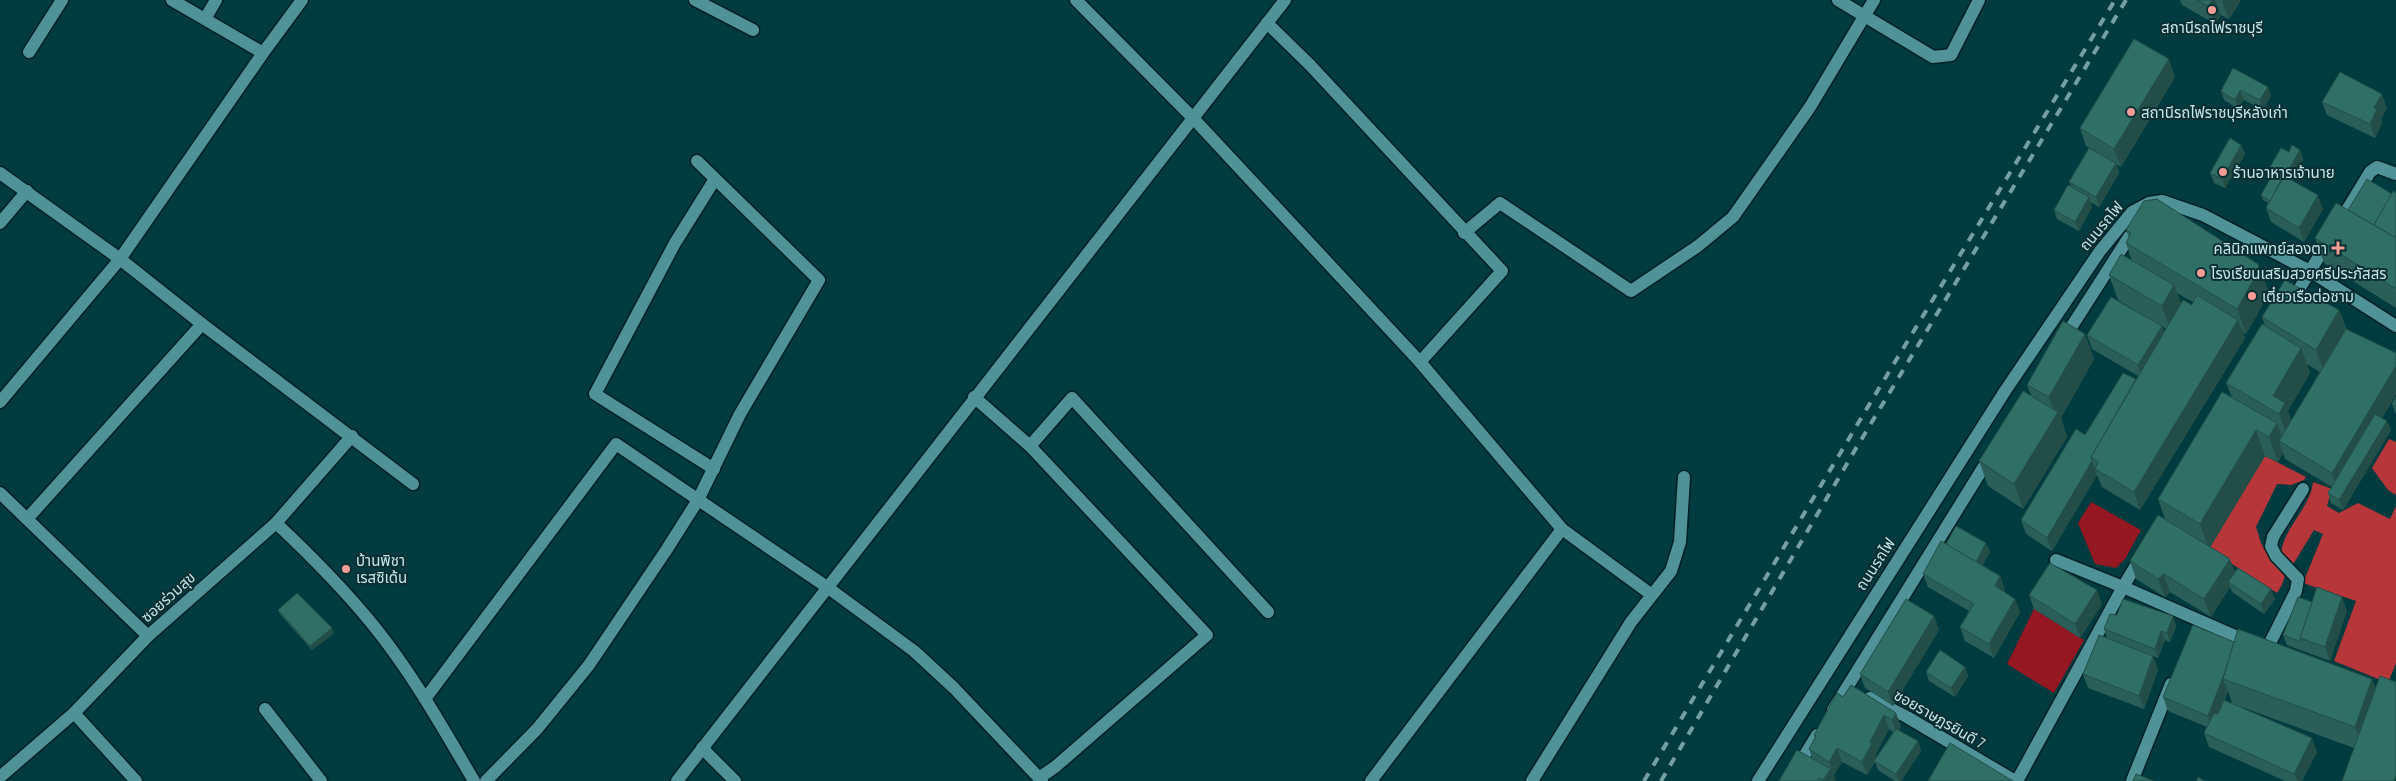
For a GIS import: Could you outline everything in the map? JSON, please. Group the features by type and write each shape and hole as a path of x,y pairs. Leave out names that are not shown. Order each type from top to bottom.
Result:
{"street":[{"path":"29,52 62,0"},
{"path":"172,0 262,53"},
{"path":"205,19 216,0"},
{"path":"0,402 120,259 262,53 302,0"},
{"path":"695,0 753,30"},
{"path":"1076,0 1193,118 1420,362 1562,529 1652,595"},
{"path":"677,781 974,397 1285,0"},
{"path":"1838,0 1933,57 1951,55 1979,0"},
{"path":"1464,233 1500,202 1631,291 1698,246 1734,217 1810,107 1874,0"},
{"path":"1267,23 1310,65 1464,233 1502,271 1420,362"},
{"path":"486,781 537,729 589,665 698,500 745,406 819,280 696,161"},
{"path":"2285,314 2370,172 2377,167 2396,174"},
{"path":"0,173 120,259 202,324 413,484"},
{"path":"714,468 595,394 676,242 715,179"},
{"path":"0,222 27,191"},
{"name":"ถนนรถไฟ","path":"1758,781 2005,391 2100,251 2132,212 2149,202 2162,201 2204,215 2310,271 2396,326"},
{"path":"2164,214 2204,215"},
{"name":"ถนนรถไฟ","path":"2055,352 2130,238 2147,221"},
{"path":"27,519 202,324"},
{"path":"425,699 616,444 827,587 914,651 954,688 1041,779 1140,691 1207,635 1030,446 974,397"},
{"path":"1030,446 1072,398 1268,612"},
{"name":"ซอยร่วมสุข","path":"0,777 74,713 148,636 276,523 352,436"},
{"path":"1789,781 1998,442"},
{"path":"1532,781 1631,622 1672,571 1678,554 1684,477"},
{"path":"2056,560 2123,587 2195,624 2271,651 2296,591 2298,579 2276,556 2271,546 2273,536 2303,489"},
{"path":"0,493 148,636"},
{"path":"276,523 326,570 374,626 425,699 474,781"},
{"path":"1371,781 1562,529"},
{"path":"2016,781 2148,545"},
{"path":"2132,781 2175,673"},
{"name":"ซอยราษฎรยินดี 7","path":"1847,687 1907,717 2016,781"},
{"path":"265,709 321,781"},
{"path":"74,713 136,781"},
{"path":"702,748 735,781"}],"shaded area":[{"path":"2389,439 2396,442 2396,495 2388,490 2372,468"},
{"path":"2265,456 2306,477 2304,480 2291,485 2277,484 2256,527 2263,548 2283,569 2284,578 2277,593 2209,549"},
{"path":"2313,482 2332,489 2327,506 2339,513 2358,503 2390,519 2396,506 2396,663 2388,683 2334,661 2356,601 2303,583 2323,534 2314,530 2294,563 2286,562 2281,557 2286,537 2307,502"},
{"path":"2091,502 2141,530 2125,559 2116,568 2095,564 2078,523"},
{"path":"2034,609 2084,640 2054,693 2007,664"}],"building":[{"path":"2197,0 2212,0 2208,6"},
{"path":"2134,39 2169,59 2114,149 2080,128"},
{"path":"2233,68 2268,87 2260,100 2240,90 2235,100 2221,91"},
{"path":"2340,72 2382,94 2374,108 2377,109 2370,124 2322,102"},
{"path":"2230,138 2241,145 2222,179 2210,173"},
{"path":"2292,145 2300,150 2285,176 2270,167 2281,148 2289,152"},
{"path":"2089,148 2116,163 2096,197 2069,182"},
{"path":"2284,176 2318,195 2299,228 2266,208"},
{"path":"2271,177 2281,180 2270,201 2261,195"},
{"path":"2367,179 2392,194 2374,225 2348,210"},
{"path":"2068,185 2089,197 2075,222 2054,210"},
{"path":"2393,191 2396,193 2396,238 2374,225"},
{"path":"2157,199 2258,264 2259,270 2237,309 2126,243 2131,233 2126,230 2144,201"},
{"path":"2336,203 2396,238 2396,289 2315,238"},
{"path":"2121,254 2174,285 2162,306 2109,275"},
{"path":"2285,280 2339,310 2316,350 2262,317"},
{"path":"2197,295 2238,320 2134,492 2095,469 2098,462 2091,457 2183,300 2192,305"},
{"path":"2111,297 2162,326 2138,365 2087,335"},
{"path":"2063,321 2085,334 2049,397 2027,385"},
{"path":"2262,324 2301,348 2273,396 2285,403 2279,414 2226,383"},
{"path":"2346,329 2396,353 2396,366 2332,473 2279,441"},
{"path":"2123,373 2136,379 2091,457 2092,461 2047,538 2021,520 2076,429 2085,435"},
{"path":"2023,391 2058,412 2014,484 1979,461"},
{"path":"2222,392 2277,423 2269,437 2256,430 2200,524 2158,499"},
{"path":"2396,397 2396,406 2392,404"},
{"path":"2375,414 2387,421 2339,500 2328,493"},
{"path":"2158,515 2230,559 2204,599 2164,574 2158,579 2130,561"},
{"path":"1956,526 1986,543 1976,562 1946,544"},
{"path":"1941,541 2000,576 1995,586 2015,599 1989,644 1960,627 1974,604 1923,574"},
{"path":"2050,563 2097,590 2075,624 2029,595"},
{"path":"2238,568 2271,589 2261,604 2228,582"},
{"path":"2317,587 2342,597 2325,647 2300,638"},
{"path":"297,593 332,628 310,646 278,610"},
{"path":"2298,597 2312,602 2300,638 2301,642 2283,635"},
{"path":"1906,599 1934,616 1888,692 1860,674"},
{"path":"2123,599 2173,616 2167,633 2161,631 2155,649 2104,629 2110,614 2117,615"},
{"path":"2193,625 2234,642 2208,716 2163,697"},
{"path":"2238,629 2372,679 2355,727 2223,679"},
{"path":"2099,635 2153,656 2139,696 2083,674"},
{"path":"1940,650 1965,667 1951,688 1926,672"},
{"path":"2380,676 2396,682 2396,776 2394,781 2342,781"},
{"path":"1851,685 1896,713 1892,720 1884,715 1862,762 1837,748 1829,762 1809,749 1816,736 1814,735 1837,693 1843,697"},
{"path":"2224,700 2312,738 2294,774 2204,733 2214,713 2218,714"},
{"path":"1896,729 1918,741 1896,774 1874,761"},
{"path":"1950,743 2013,781 1928,781"},
{"path":"1797,750 1831,769 1823,780 1819,778 1817,781 1779,781"},
{"path":"2136,774 2154,781 2133,781"},
{"path":"2198,777 2205,781 2196,781"}],"railway":[{"path":"1644,781 1884,380 2115,0"},
{"path":"1661,781 1855,450 2126,0"}],"place":[{"name":"สถานีรถไฟราชบุรี","path":"2212,10"},
{"name":"สถานีรถไฟราชบุรีหลังเก่า","path":"2131,112"},
{"name":"ร้านอาหารเจ้านาย","path":"2223,172"},
{"name":"คลินิกแพทย์สองตา","path":"2338,248"},
{"name":"โรงเรียนเสริมสวยศรีประภัสสร","path":"2201,273"},
{"name":"เตี๋ยวเรือต่อชาม","path":"2252,296"},
{"name":"บ้านพิชา เรสซิเด้น","path":"346,569"}]}
